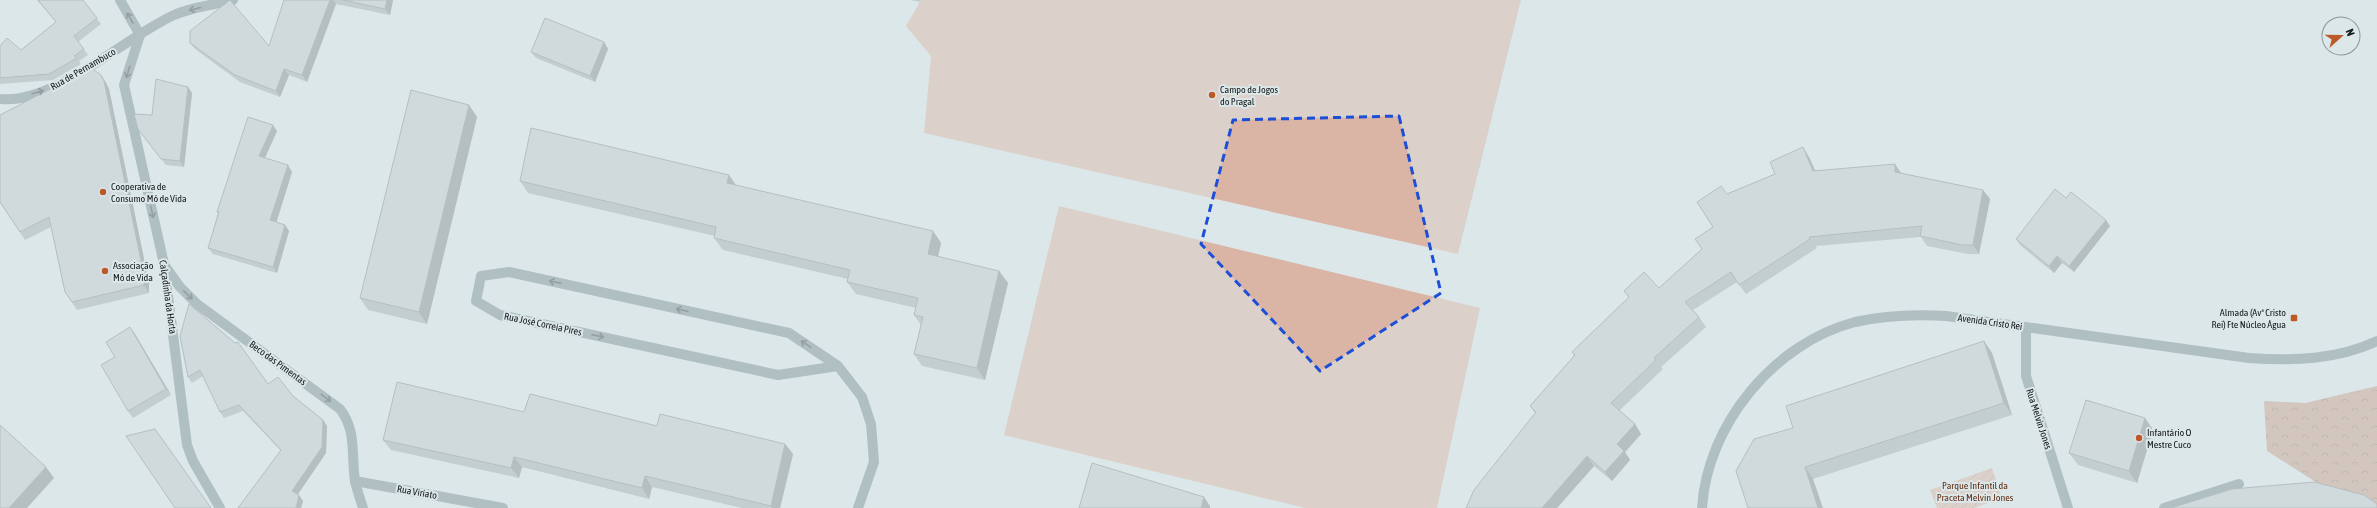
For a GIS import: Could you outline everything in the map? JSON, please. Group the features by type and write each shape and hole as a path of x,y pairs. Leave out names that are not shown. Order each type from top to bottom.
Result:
{"street":[{"path":"120,0 140,35"},
{"name":"Rua de Pernambuco","path":"0,99 11,100 51,88 174,15 233,0"},
{"name":"Calçadinha da Horta","path":"140,35 124,85 164,264 187,445 193,461 220,508"},
{"name":"Beco das Pimentas","path":"164,264 180,287 197,304 340,409 347,419 352,432 355,481 363,508"},
{"name":"Rua José Correia Pires","path":"838,366 778,375 500,315 476,301 481,276 509,272 789,333 838,366 862,397 871,424 874,462 858,508"},
{"name":"Avenida Cristo Rei","path":"1702,508 1713,458 1732,416 1750,391 1772,369 1797,349 1824,334 1854,323 1884,316 1916,314 2026,327 2249,358 2280,360 2311,359 2341,353 2377,341"},
{"name":"Rua Melvin Jones","path":"2026,327 2026,376 2068,508"},
{"name":"Rua Viriato","path":"355,481 502,508"},
{"path":"2164,508 2239,484"}],"highlighted area":[{"path":"1399,116 1441,293 1320,371 1201,244 1233,120"}],"green space":[{"name":"Campo de Jogos do Pragal","path":"921,0 1521,0 1458,254 924,133 931,56 906,26"},
{"path":"1059,206 1480,308 1437,508 1305,508 1004,435"},
{"path":"2377,386 2377,508 2341,498 2267,451 2264,401 2305,403"},
{"name":"Parque Infantil da Praceta Melvin Jones","path":"1992,468 2002,498 1974,508 1937,508 1930,490"}],"building":[{"path":"38,0 83,0 97,18 74,36 84,49 74,56 77,58 49,74 0,78 0,46 7,38 21,50 56,22"},
{"path":"230,0 269,46 284,0 330,0 302,75 284,69 276,91 235,75 190,43 190,31"},
{"path":"343,0 387,0 385,9"},
{"path":"545,18 604,42 590,76 531,52"},
{"path":"87,65 101,75 104,81 144,275 144,285 72,302 65,292 49,217 20,232 0,202 0,115 91,68 80,69"},
{"path":"156,79 188,87 180,161 161,159 138,129 134,114 152,115"},
{"path":"411,90 469,105 419,312 360,298"},
{"path":"248,117 273,125 259,156 288,165 270,220 285,225 273,267 208,248 219,212 217,212"},
{"path":"531,128 729,175 727,183 933,231 928,254 999,271 977,368 914,354 923,317 914,315 918,298 847,282 850,270 714,238 716,227 520,181"},
{"path":"1803,147 1813,171 1895,164 1895,172 1983,190 1973,245 1962,245 1920,236 1922,226 1809,237 1810,239 1739,285 1731,272 1685,302 1699,317 1654,358 1656,360 1611,403 1635,424 1617,444 1624,451 1605,472 1587,456 1542,508 1466,508 1474,490 1536,412 1530,406 1575,355 1572,352 1629,297 1624,291 1644,272 1659,288 1702,249 1695,239 1713,227 1697,202 1721,186 1727,194 1775,174 1770,162"},
{"path":"2055,189 2066,198 2071,192 2106,220 2069,266 2057,256 2049,266 2016,239"},
{"path":"189,304 235,343 238,342 268,384 278,377 293,396 323,420 322,447 292,491 299,495 296,508 238,508 281,450 239,405 220,412 200,370 188,377 180,336"},
{"path":"130,327 166,389 128,411 101,365 115,357 106,342"},
{"path":"1984,341 2004,403 1805,467 1818,508 1748,508 1736,471 1754,439 1793,428 1786,406"},
{"path":"397,382 524,412 530,394 657,426 660,414 785,444 771,506 645,476 642,488 514,457 511,468 383,440"},
{"name":"Infantário O Mestre Cuco","path":"2086,400 2145,418 2129,471 2069,453"},
{"path":"0,425 46,467 9,508 0,508"},
{"path":"155,429 211,508 175,508 126,436"},
{"path":"1092,463 1204,497 1201,508 1079,508"},
{"path":"2314,482 2364,495 2377,504 2377,508 2171,508 2232,489"}],"place":[{"name":"Campo de Jogos do Pragal","path":"1212,95"},
{"name":"Cooperativa de Consumo Mó de Vida","path":"103,192"},
{"name":"Associação Mó de Vida","path":"105,271"},
{"name":"Almada (Avª Cristo Rei) Fte Núcleo Água","path":"2294,318"},
{"name":"Infantário O Mestre Cuco","path":"2139,438"}]}
